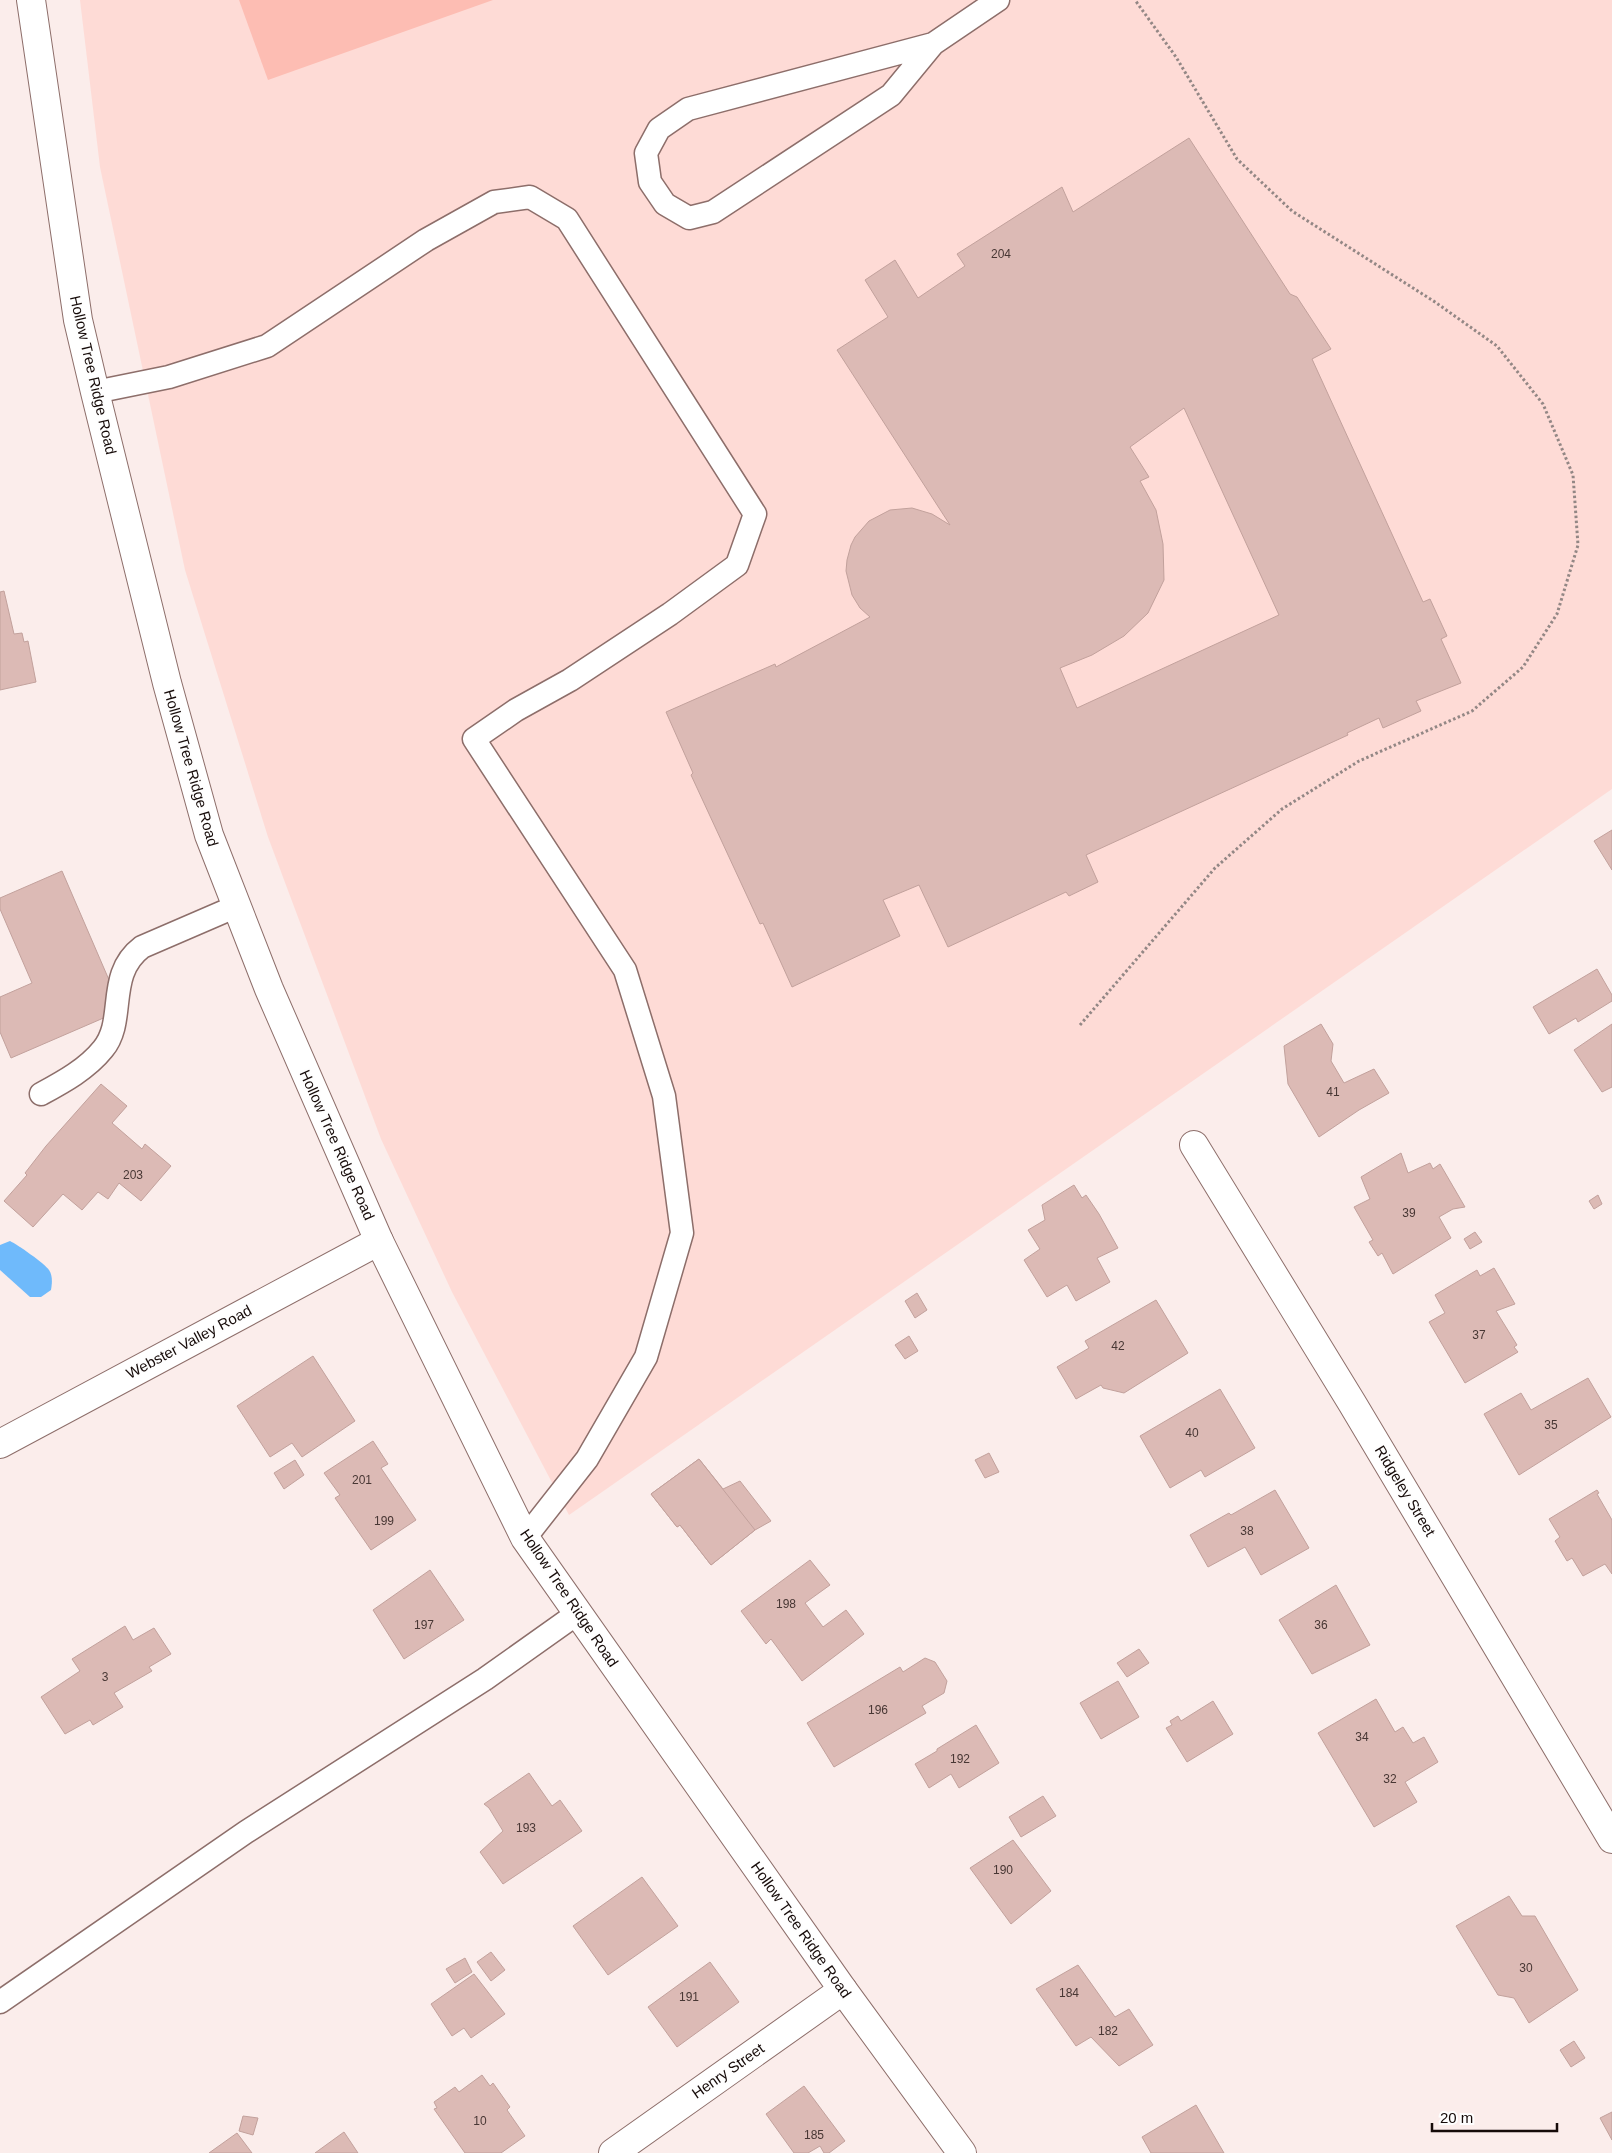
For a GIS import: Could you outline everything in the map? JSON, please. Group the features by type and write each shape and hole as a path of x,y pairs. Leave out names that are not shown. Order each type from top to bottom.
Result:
{"main road":[{"name":"Hollow Tree Ridge Road","path":"31,0 78,320 95,392 166,683 209,836 269,989 379,1241 525,1538 843,1990 962,2153"},
{"name":"Ridgeley Street","path":"1194,1145 1347,1395 1612,1839"},
{"name":"Webster Valley Road","path":"0,1444 379,1241"},
{"name":"Henry Street","path":"613,2153 843,1990"}],"lane":[{"path":"933,44 688,110 659,129 646,153 650,182 665,204 689,218 713,212 891,96 933,44 998,0"},
{"path":"95,392 169,377 267,346 426,240 494,202 530,197 567,220 755,514 737,565 670,614 570,680 516,710 474,738 625,970 664,1096 682,1233 646,1357 586,1459 525,1538"},
{"path":"41,1094 74,1075 104,1049 112,1032 123,972 134,954 142,947 237,906"},
{"path":"0,2002 246,1832 485,1679 578,1613"}],"path":[{"path":"1080,1025 1215,868 1282,809 1359,761 1472,710 1523,668 1558,614 1578,545 1572,475 1565,457 1543,404 1497,346 1436,302 1292,211 1237,159 1176,57 1135,0"}],"shaded area":[{"path":"80,0 1612,0 1612,789 569,1515 452,1292 381,1139 268,837 185,570 100,167"},
{"path":"239,0 493,0 268,80"}],"water":[{"path":"10,1241 31,1254 49,1270 52,1277 51,1290 41,1297 30,1297 0,1270 0,1245"}],"building":[{"path":"1189,138 1290,294 1297,297 1331,349 1312,359 1423,602 1430,599 1447,636 1441,639 1461,683 1416,701 1421,711 1383,728 1379,718 1347,733 1348,735 1086,855 1098,882 1069,896 1066,892 948,947 919,885 883,900 900,936 792,987 763,923 760,924 691,775 693,773 666,712 775,664 776,667 870,617 860,608 852,595 846,571 851,545 855,537 869,521 890,510 912,508 932,514 950,525 837,350 888,317 865,280 895,260 918,298 965,266 957,254 1062,187 1073,212","holes":["1184,408 1279,615 1077,708 1060,668 1092,655 1124,636 1148,613 1164,580 1163,544 1156,510 1140,481 1149,477 1130,447"]},
{"path":"4,591 14,634 22,633 24,642 28,641 36,682 0,690 0,592"},
{"path":"1612,830 1612,870 1594,841"},
{"path":"62,871 122,1010 11,1058 0,1032 0,997 32,983 0,909 0,898"},
{"path":"1597,969 1612,995 1612,1001 1578,1022 1576,1018 1549,1034 1533,1007"},
{"path":"1321,1024 1333,1044 1331,1061 1344,1083 1374,1069 1389,1093 1359,1110 1319,1137 1288,1084 1284,1046"},
{"path":"1612,1024 1612,1087 1602,1092 1574,1050"},
{"path":"101,1084 127,1106 112,1123 142,1149 145,1144 171,1166 141,1201 119,1183 108,1199 98,1192 82,1210 63,1194 33,1227 4,1201 27,1175 25,1173 46,1146"},
{"path":"1401,1153 1408,1173 1430,1163 1433,1169 1440,1164 1465,1207 1453,1209 1439,1217 1451,1238 1393,1274 1382,1253 1378,1256 1369,1242 1373,1240 1354,1207 1370,1199 1361,1177"},
{"path":"1074,1185 1082,1198 1086,1195 1118,1248 1097,1258 1110,1282 1076,1301 1067,1285 1047,1297 1024,1260 1040,1249 1028,1230 1045,1220 1042,1205"},
{"path":"1598,1195 1602,1204 1594,1209 1589,1201"},
{"path":"1475,1232 1482,1242 1470,1249 1464,1239"},
{"path":"1494,1268 1515,1304 1496,1311 1517,1345 1514,1347 1518,1352 1465,1383 1429,1322 1445,1313 1435,1295 1477,1270 1480,1276"},
{"path":"917,1293 927,1310 915,1318 905,1301"},
{"path":"1156,1300 1188,1353 1124,1393 1103,1388 1101,1385 1076,1399 1057,1367 1089,1348 1085,1341"},
{"path":"909,1336 918,1351 905,1359 895,1345"},
{"path":"313,1356 355,1421 302,1457 292,1443 270,1457 237,1406"},
{"path":"1588,1378 1611,1417 1519,1475 1484,1414 1521,1393 1531,1410"},
{"path":"1220,1389 1255,1448 1205,1477 1201,1470 1170,1488 1140,1436"},
{"path":"373,1441 388,1464 381,1468 416,1520 371,1550 335,1498 340,1495 324,1473"},
{"path":"989,1453 999,1472 985,1478 975,1460"},
{"path":"699,1459 723,1489 740,1481 771,1521 755,1530 711,1565 680,1525 677,1527 651,1494"},
{"path":"699,1459 755,1530 711,1565 680,1525 677,1527 651,1494"},
{"path":"295,1460 304,1475 284,1489 274,1473"},
{"path":"1275,1490 1309,1548 1261,1575 1245,1547 1208,1567 1190,1535 1229,1513 1231,1515"},
{"path":"1597,1490 1599,1493 1597,1494 1612,1520 1612,1574 1605,1564 1583,1576 1572,1558 1567,1561 1555,1541 1560,1537 1549,1519"},
{"path":"810,1560 830,1585 805,1603 823,1627 846,1610 864,1634 802,1681 771,1639 766,1644 741,1611"},
{"path":"430,1570 464,1620 404,1659 373,1610"},
{"path":"1336,1585 1370,1645 1312,1674 1279,1620"},
{"path":"125,1626 133,1640 154,1628 171,1654 149,1667 152,1671 114,1693 123,1707 93,1725 90,1720 65,1734 41,1697 80,1671 72,1659"},
{"path":"1139,1649 1149,1663 1127,1677 1117,1663"},
{"path":"925,1658 935,1662 947,1681 944,1693 922,1706 926,1713 834,1767 807,1723 900,1667 903,1672"},
{"path":"1118,1681 1139,1717 1101,1739 1080,1703"},
{"path":"1376,1699 1395,1732 1403,1727 1413,1743 1424,1737 1438,1762 1405,1782 1417,1802 1374,1827 1318,1733"},
{"path":"1213,1701 1233,1734 1187,1762 1166,1728 1172,1725 1170,1721 1178,1716 1181,1721"},
{"path":"976,1725 999,1763 959,1788 951,1774 929,1788 915,1764"},
{"path":"529,1773 552,1806 560,1800 582,1831 503,1884 480,1852 503,1831 489,1808 484,1804"},
{"path":"1043,1796 1056,1816 1021,1837 1009,1817"},
{"path":"1013,1840 1051,1891 1011,1924 970,1868"},
{"path":"642,1877 678,1926 608,1975 573,1926"},
{"path":"1509,1896 1522,1916 1535,1916 1578,1990 1529,2023 1514,1998 1498,1995 1456,1926"},
{"path":"491,1952 505,1970 491,1981 477,1962"},
{"path":"465,1958 472,1972 455,1983 446,1969"},
{"path":"710,1962 739,2002 677,2047 648,2007"},
{"path":"1078,1965 1115,2017 1129,2009 1153,2045 1119,2066 1091,2037 1076,2046 1036,1989"},
{"path":"474,1974 505,2014 471,2038 464,2028 452,2036 431,2004"},
{"path":"1574,2041 1585,2058 1571,2067 1560,2050"},
{"path":"482,2075 490,2086 493,2083 510,2107 507,2110 525,2136 501,2153 465,2153 434,2109 437,2108 434,2102 455,2087 459,2092"},
{"path":"804,2086 845,2141 829,2153 824,2153 820,2146 808,2153 794,2153 766,2114"},
{"path":"1196,2105 1224,2153 1151,2153 1142,2137"},
{"path":"1612,2112 1612,2140 1600,2118"},
{"path":"243,2116 258,2118 253,2135 239,2131"},
{"path":"344,2132 358,2153 315,2153"},
{"path":"237,2133 252,2153 209,2153"}]}
